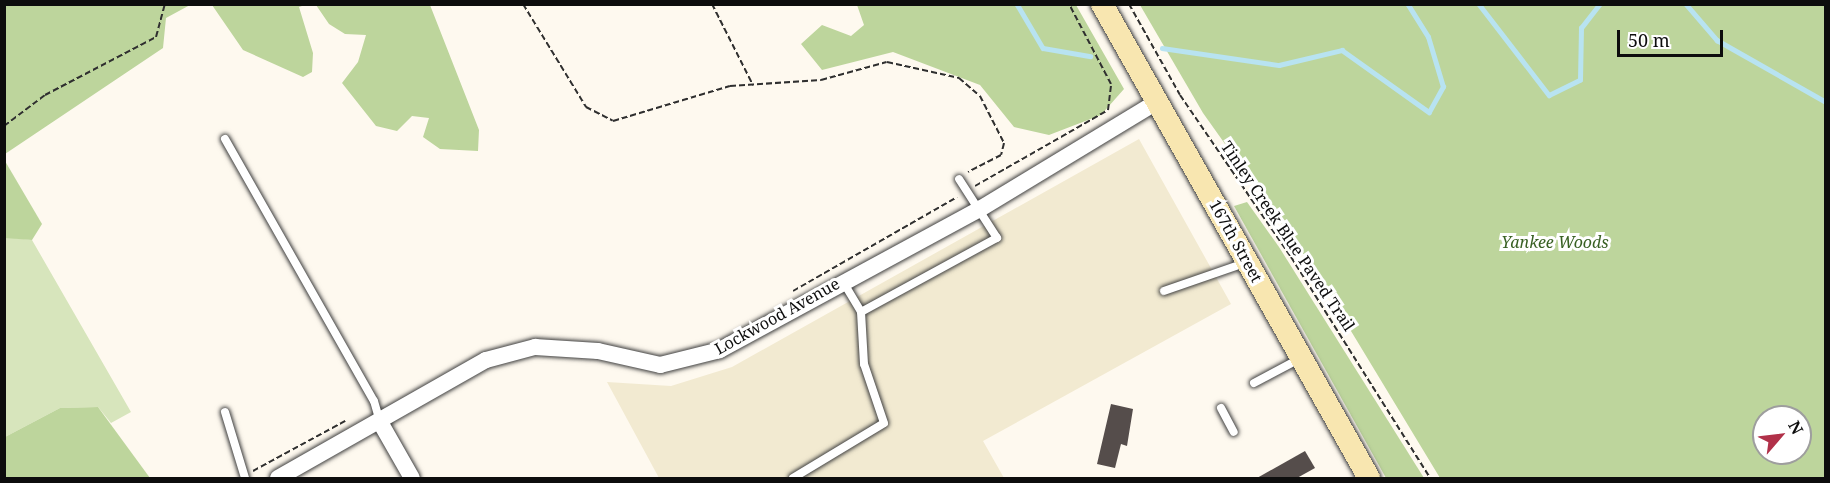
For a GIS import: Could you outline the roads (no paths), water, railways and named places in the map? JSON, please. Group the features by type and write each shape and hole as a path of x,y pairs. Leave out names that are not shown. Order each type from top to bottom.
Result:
{"main road":[{"name":"167th Street","path":"1102,4 1368,478"}],"street":[{"name":"Lockwood Avenue","path":"278,478 486,360 535,347 598,351 660,365 698,357 980,209 1157,102"},
{"path":"380,422 412,478"}],"lane":[{"path":"225,139 374,401 380,422"},
{"path":"861,312 997,237 959,179"},
{"path":"1164,291 1248,261"},
{"path":"793,478 884,423 864,364 861,312 842,280"},
{"path":"1254,383 1302,358"},
{"path":"1221,408 1234,432"},
{"path":"225,412 245,478"}],"waterway":[{"path":"1017,4 1043,48 1090,56"},
{"path":"1162,48 1279,65 1342,50 1429,112 1443,87 1428,37 1407,4"},
{"path":"1479,4 1549,95 1580,80 1581,28 1600,4"},
{"path":"1686,4 1717,40 1826,102"}],"park label":[{"name":"Yankee Woods","path":"1555,242"}]}
